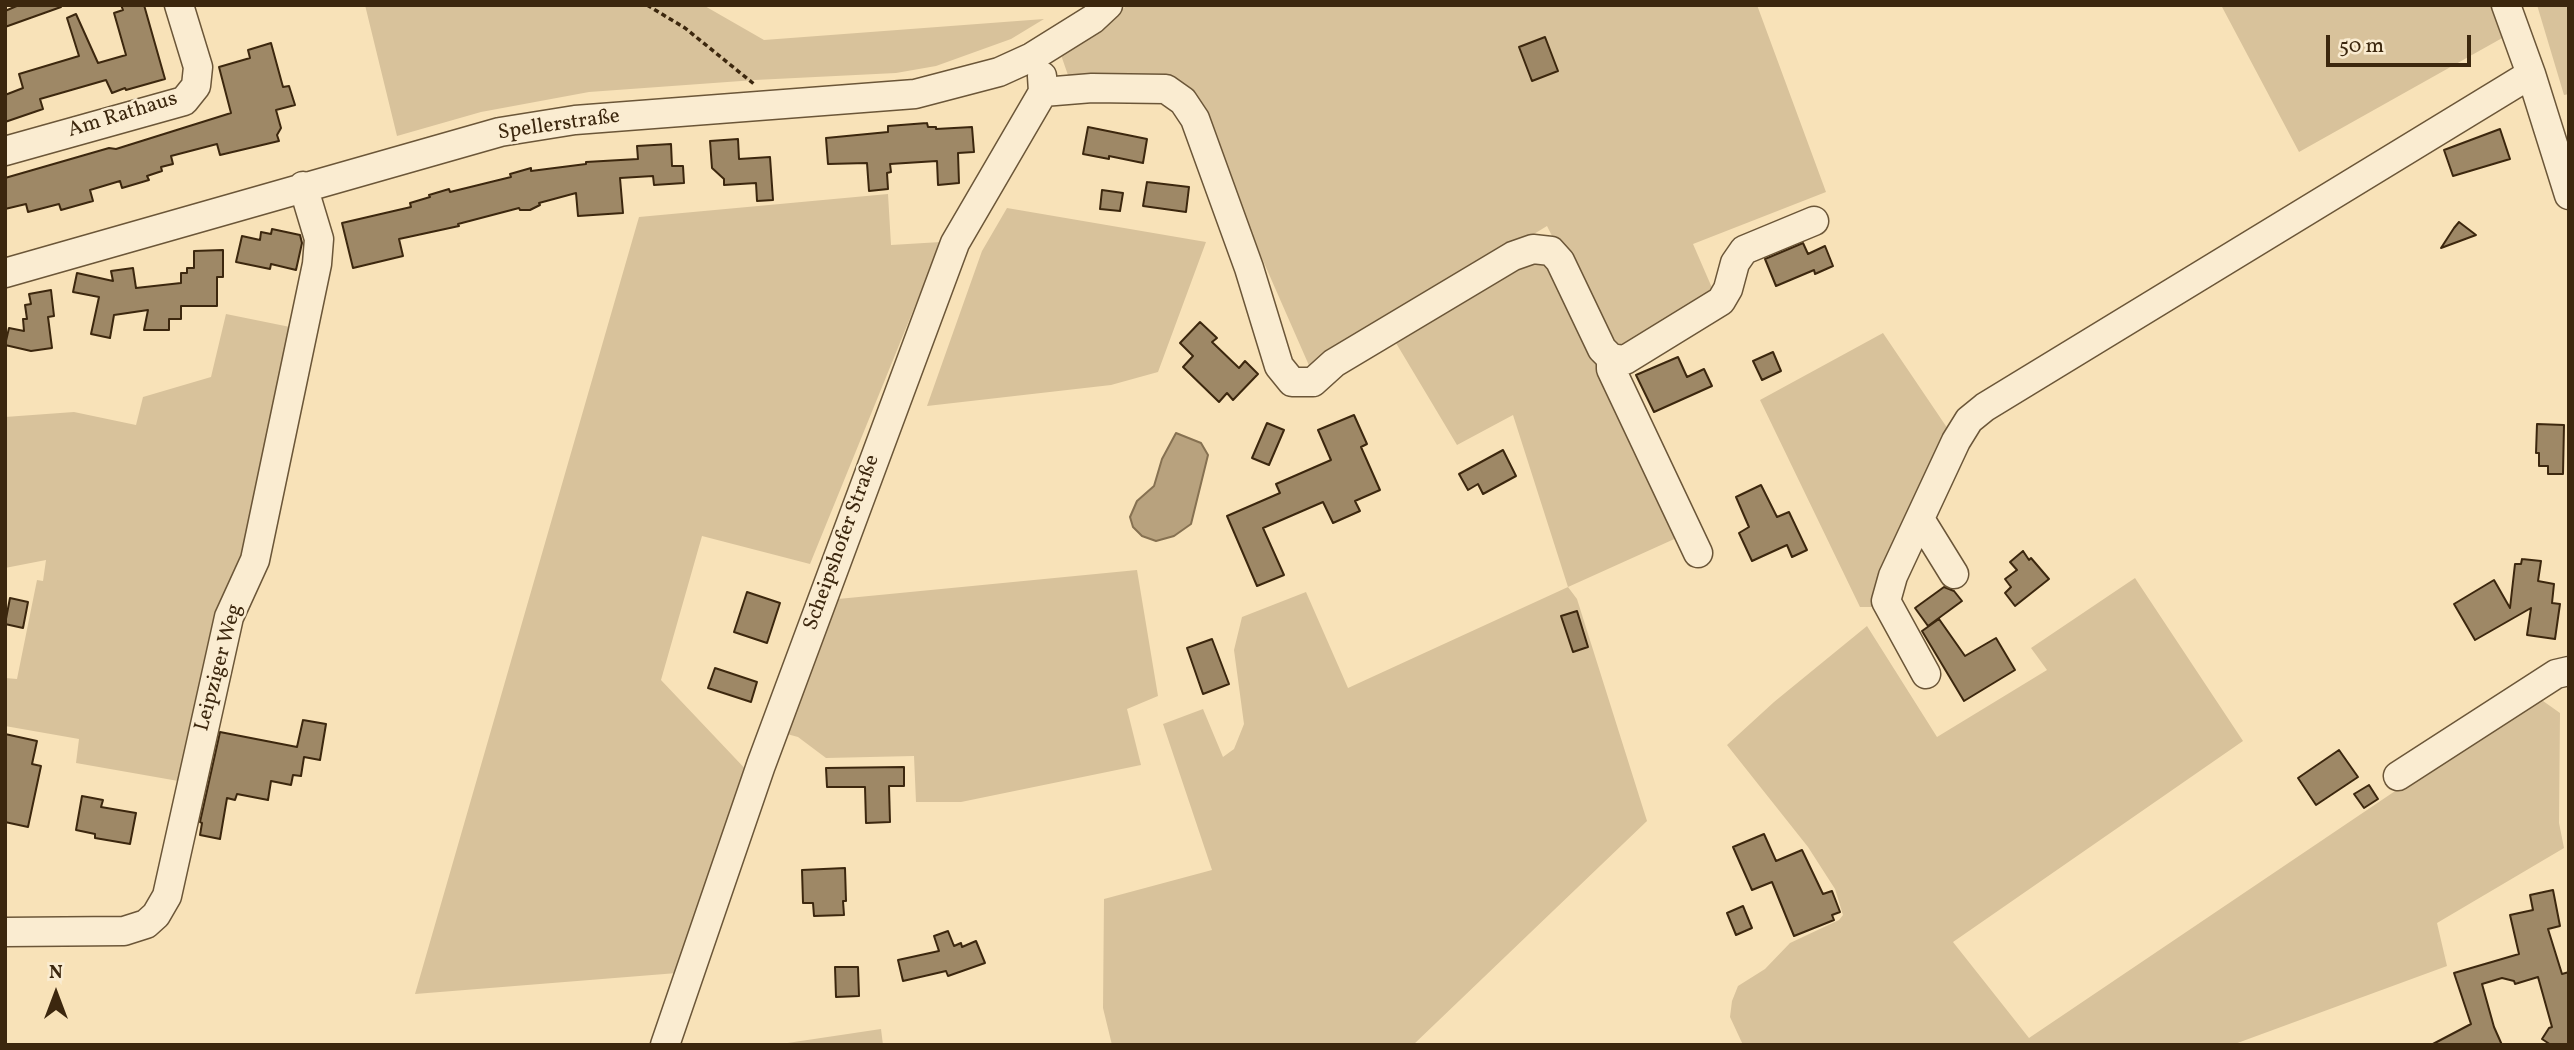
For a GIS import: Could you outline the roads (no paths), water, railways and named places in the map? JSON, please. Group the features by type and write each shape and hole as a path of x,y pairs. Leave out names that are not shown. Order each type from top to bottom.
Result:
{"street":[{"name":"Am Rathaus","path":"5,151 184,101 196,86 198,67 179,5"},
{"name":"Spellerstraße","path":"5,273 500,132 575,120 915,94 999,72 1032,57 1093,19 1108,5"},
{"path":"2506,5 2569,195"},
{"path":"1032,57 1043,78 1043,92 1166,89 1183,100 1195,119 1249,268 1279,366 1292,382 1313,382 1334,363 1513,256 1533,249 1551,251 1560,261 1602,349 1611,358 1625,360 1721,301 1728,289 1735,263 1744,250 1814,221"},
{"path":"1926,674 1886,601 1893,576 1956,441 1969,420 1985,407 2531,74"},
{"name":"Scheipshofer Straße","path":"666,1045 761,765 955,243 1043,92"},
{"name":"Leipziger Weg","path":"5,932 124,931 146,924 156,915 167,896 229,617 255,560 317,264 318,239 303,186"},
{"path":"1611,358 1611,369 1698,553"},
{"path":"1920,519 1954,574"},
{"path":"2398,776 2556,674 2569,671"}]}
